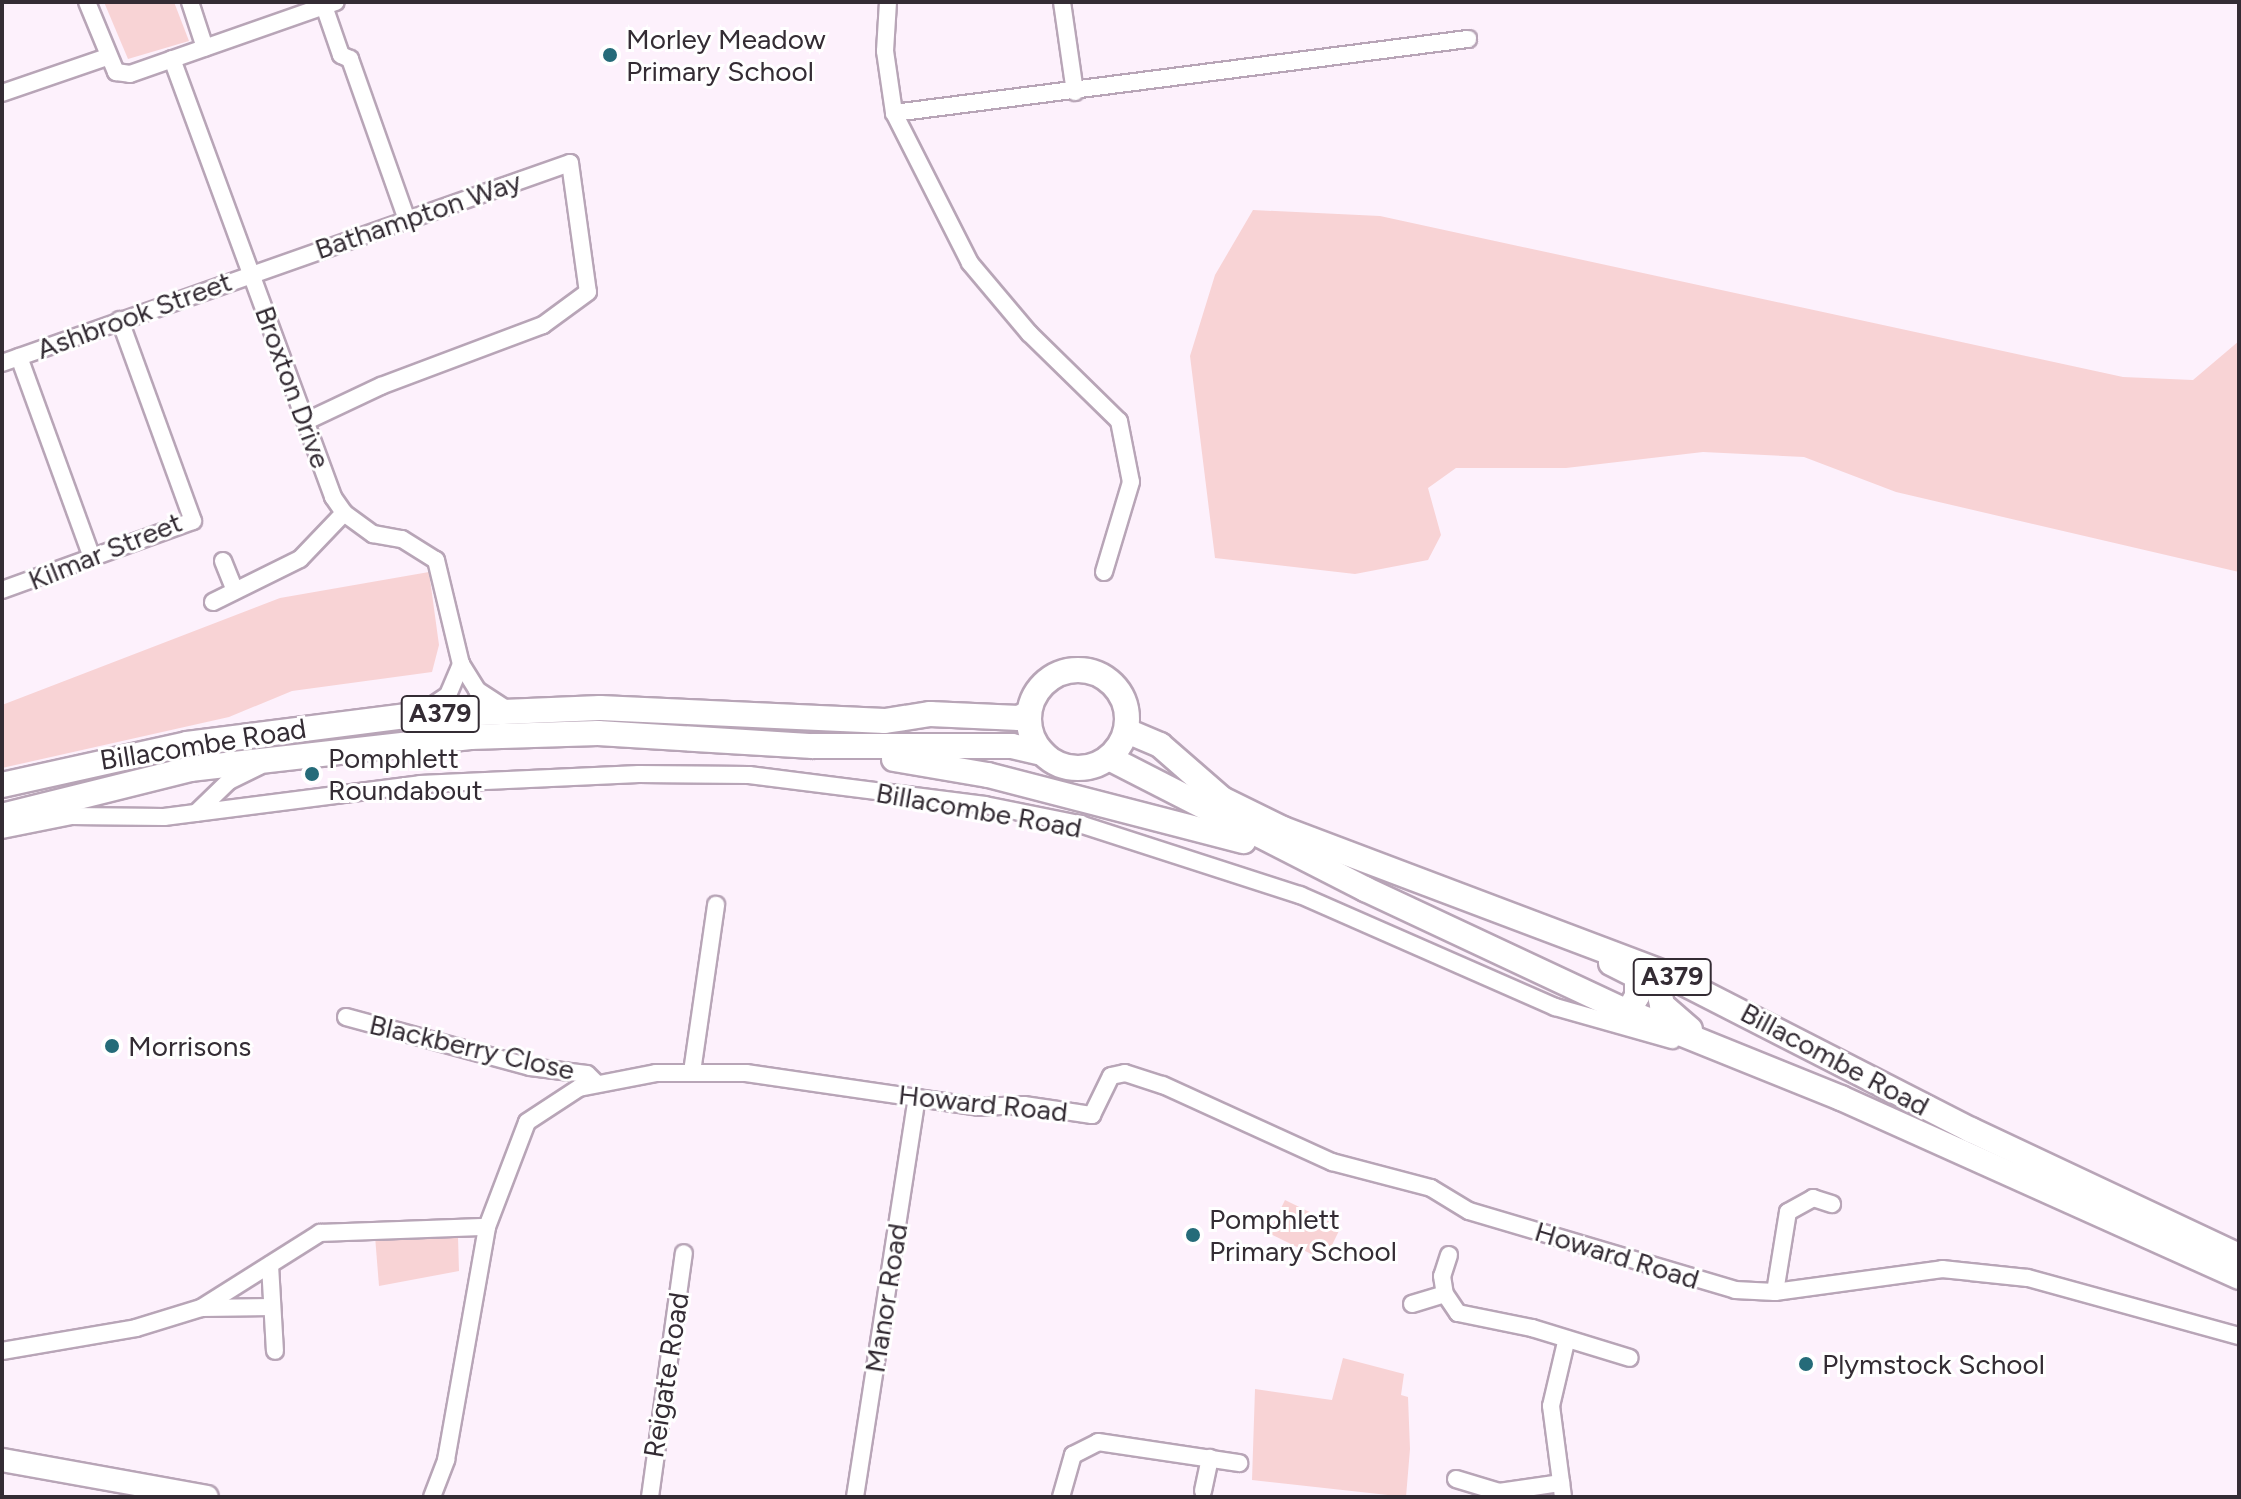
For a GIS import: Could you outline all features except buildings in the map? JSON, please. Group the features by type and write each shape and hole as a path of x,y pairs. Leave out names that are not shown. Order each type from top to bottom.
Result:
{"main road":[{"path":"1043,753 1029,730 1033,698 1049,680 1071,670 1087,670 1115,686 1123,699 1127,731 1109,758"},
{"name":"Billacombe Road","path":"2,785 187,744 418,715 508,710 701,710 885,721 930,714 1019,718 1029,713"},
{"name":"Billacombe Road","path":"1127,731 1160,745 1222,799 1283,829 1664,973 1971,1130 2239,1256"},
{"name":"Billacombe Road","path":"2,816 190,769 283,755 470,737 598,733 813,746 1012,746 1043,753 1061,766 1078,769 1109,758 1620,1018 1752,1062 2239,1277"},
{"name":"Billacombe Road","path":"813,746 988,775 1200,826 1345,876"},
{"name":"A379","path":"1542,926 1637,976 1637,996 1620,1018"},
{"name":"A379","path":"1664,973 1658,994 1669,1016 1752,1062"}],"street":[{"path":"87,2 107,57 116,72 130,74 331,3 341,55 350,59 406,217"},
{"path":"190,2 205,48"},
{"path":"888,2 885,51 894,113 970,263 1029,333 1119,421 1131,482 1104,572"},
{"path":"1062,2 1067,93"},
{"path":"894,113 1468,39"},
{"path":"2,93 107,57"},
{"name":"Broxton Drive","path":"172,59 259,270 309,420 316,451 344,513"},
{"name":"Bathampton Way","path":"259,270 570,163 588,292 543,325 381,386 309,420"},
{"name":"Ashbrook Street","path":"2,363 259,270"},
{"name":"Kilmar Street","path":"2,590 193,521 120,320"},
{"path":"19,357 92,558"},
{"path":"213,602 300,559 344,513 373,534 414,544 436,560 461,664 477,690 508,710"},
{"path":"223,561 235,591"},
{"path":"418,715 448,695 461,664"},
{"name":"Billacombe Road","path":"196,813 229,781 283,755"},
{"name":"Billacombe Road","path":"2,830 71,816 196,813 420,784 639,774 749,775 985,805 1083,825 1300,895 1555,1007 1620,1018"},
{"path":"692,1072 716,905"},
{"name":"Blackberry Close","path":"346,1017 515,1063 587,1074 595,1082"},
{"name":"Howard Road","path":"432,1497 446,1460 487,1227 527,1122 557,1099 595,1082 692,1072 824,1081 917,1098 1092,1115 1111,1076 1125,1073 1182,1093 1332,1162 1431,1188 1469,1211 1735,1290 1775,1292 1942,1269 2028,1278 2239,1336"},
{"name":"Manor Road","path":"855,1497 917,1098"},
{"path":"1775,1292 1788,1212 1813,1198 1832,1204"},
{"path":"2,1351 136,1328 201,1308 320,1233 487,1227"},
{"name":"Reigate Road","path":"650,1497 684,1253"},
{"path":"1449,1255 1442,1276 1445,1294 1458,1313 1471,1320 1510,1322 1566,1342 1630,1358"},
{"path":"270,1265 275,1351"},
{"path":"1412,1304 1445,1294"},
{"path":"201,1308 272,1307"},
{"path":"1456,1479 1498,1494 1562,1490 1551,1406 1566,1342"},
{"path":"1061,1497 1073,1455 1098,1442 1239,1463"},
{"path":"1203,1491 1210,1458"},
{"path":"2,1460 207,1497"}],"shaded area":[{"path":"104,2 174,2 189,41 128,59"},
{"path":"1253,210 1380,216 2123,377 2193,380 2239,341 2239,572 1896,492 1804,457 1703,452 1566,468 1456,468 1428,488 1441,535 1428,560 1355,574 1215,558 1190,356 1215,275"},
{"path":"429,572 439,645 432,672 292,691 229,717 2,768 2,705 280,598"},
{"path":"1285,1200 1341,1227 1325,1260 1269,1233"},
{"path":"375,1236 458,1237 459,1271 379,1286"},
{"path":"1343,1358 1404,1374 1401,1395 1408,1397 1410,1449 1406,1497 1252,1480 1255,1389 1332,1400"}],"place":[{"name":"Morley Meadow Primary School","path":"610,55"},
{"name":"Pomphlett Roundabout","path":"312,774"},
{"name":"Morrisons","path":"112,1046"},
{"name":"Pomphlett Primary School","path":"1193,1235"},
{"name":"Plymstock School","path":"1806,1364"}]}
